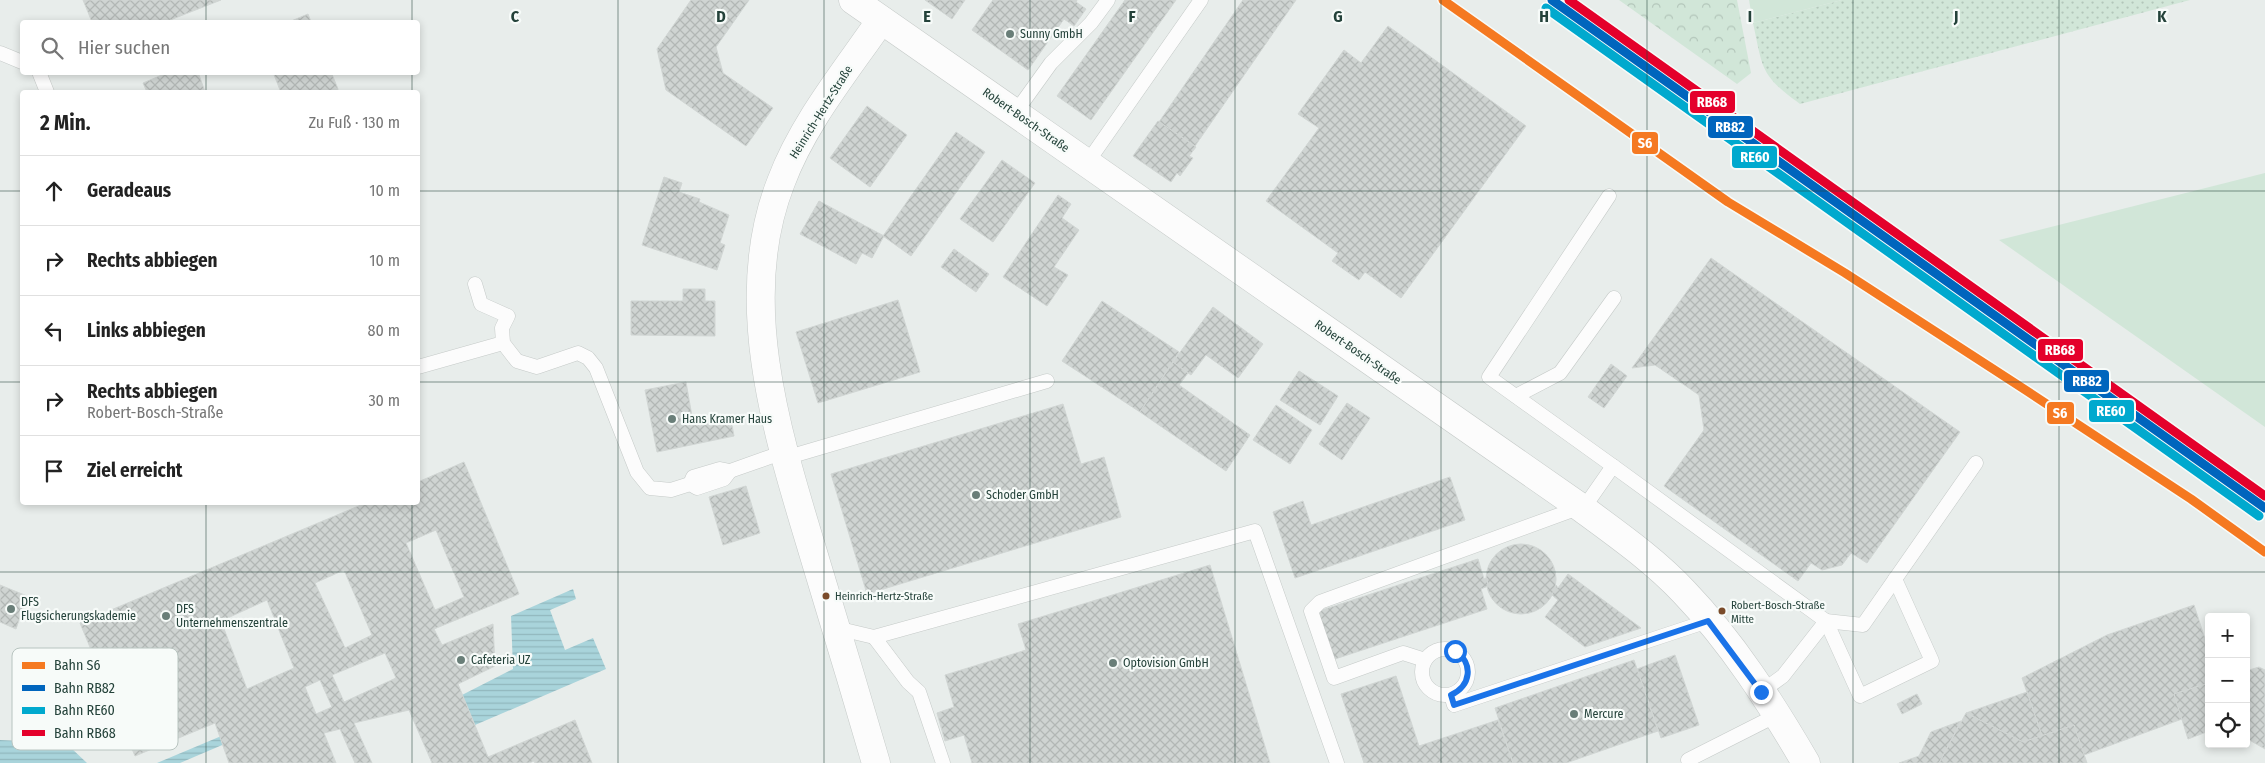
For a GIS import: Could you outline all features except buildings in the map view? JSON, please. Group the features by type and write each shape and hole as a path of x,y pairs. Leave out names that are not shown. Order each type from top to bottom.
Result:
{"street":[{"name":"Robert-Bosch-Straße","path":"853,0 1582,508 1662,571 1683,591 1708,621 1777,715 1806,763"},
{"name":"Heinrich-Hertz-Straße","path":"876,763 785,455 768,382 760,314 765,244 771,212 781,180 799,144 881,20"}],"lane":[{"path":"1015,113 1051,64 1091,24 1108,0"},
{"path":"1086,163 1201,0"},
{"path":"0,53 20,61"},
{"path":"40,75 46,90"},
{"path":"1609,196 1489,377 1826,620 1863,625 1976,464"},
{"path":"475,284 481,304 508,316 502,328 503,343 517,361 537,367 578,353 588,358 596,368 637,472 650,488 671,490 690,484 697,488 724,479 730,471 1047,381"},
{"path":"1516,396 1560,373 1614,298"},
{"path":"420,366 503,343"},
{"path":"1426,660 1404,653 1334,678 1311,611 1320,602 1582,508 1614,466"},
{"path":"836,628 874,636 1255,531 1337,763"},
{"path":"1826,620 1860,696 1932,661 1896,579"},
{"path":"1761,692 1783,676 1826,620"},
{"path":"1451,695 1454,705 1708,621"},
{"path":"874,636 908,682 919,692 943,763"},
{"path":"1445,649 1455,651 1464,658 1468,665 1465,686 1451,695 1438,695 1428,688 1422,674 1430,654 1445,649"},
{"path":"1688,760 1777,715"}],"green space":[{"path":"1619,0 1737,0 1751,73 1737,84"},
{"path":"1749,0 1842,0 1753,23"},
{"path":"1842,0 2190,0 1800,104 1777,86 1765,70 1753,23"},
{"path":"2265,173 2265,427 1999,240"}],"water":[{"path":"573,589 576,599 550,610 565,650 593,638 606,669 475,725 462,695 513,669 511,616"},
{"path":"238,729 241,737 180,763 157,763"},
{"path":"0,740 12,741 12,750 73,750 87,763 0,763"}],"rail line":[{"name":"S6","path":"1443,0 1728,202 1845,273 2027,391 2191,499 2265,552"},
{"name":"RB82","path":"1552,0 2265,508"},
{"name":"RB68","path":"1569,0 2265,496"},
{"name":"RE60","path":"1546,8 2259,516"}],"place":[{"name":"Sunny GmbH","path":"1010,34"},
{"name":"Hans Kramer Haus","path":"672,419"},
{"name":"Schoder GmbH","path":"976,495"},
{"name":"Heinrich-Hertz-Straße","path":"826,596"},
{"name":"DFS Flugsicherungskademie","path":"11,609"},
{"name":"Robert-Bosch-Straße Mitte","path":"1722,611"},
{"name":"DFS Unternehmenszentrale","path":"166,616"},
{"name":"Cafeteria UZ","path":"461,660"},
{"name":"Optovision GmbH","path":"1113,663"},
{"name":"Mercure","path":"1574,714"}],"route":[{"path":"1455,651 1464,658 1469,672 1465,686 1451,695 1454,705 1708,621 1761,692"}]}
